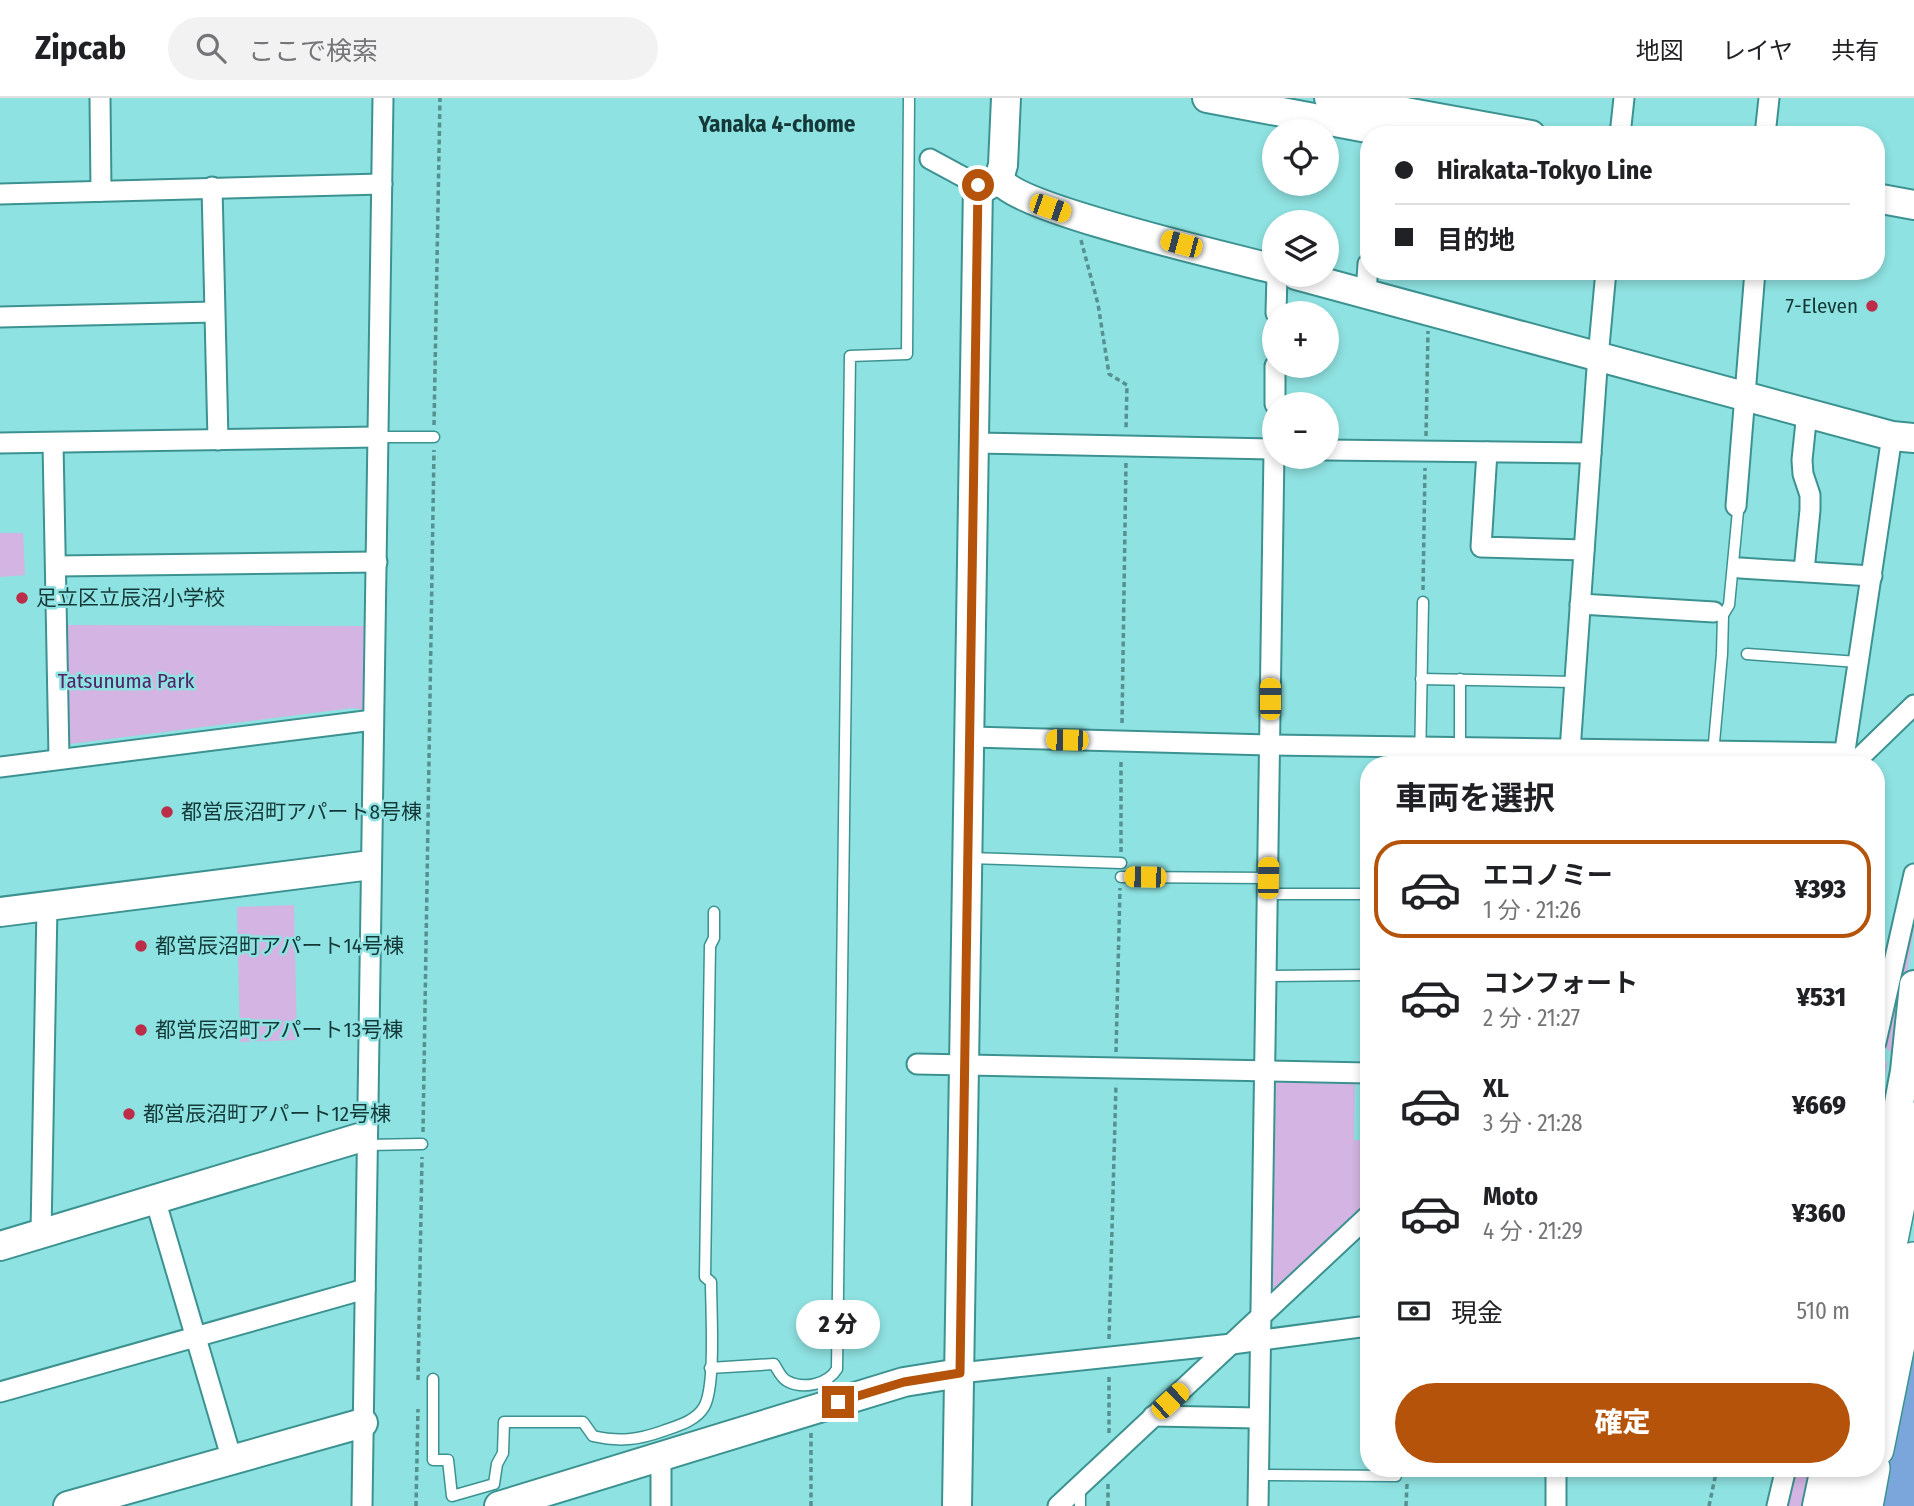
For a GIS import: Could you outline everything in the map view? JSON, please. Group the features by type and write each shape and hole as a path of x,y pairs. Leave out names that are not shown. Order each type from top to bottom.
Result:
{"highway":[{"path":"1885,1265 1914,1120"},
{"path":"1885,1404 1914,1260"},
{"path":"1837,1506 1842,1477"},
{"path":"1865,1506 1870,1477"}],"street":[{"path":"100,98 101,191"},
{"path":"362,1506 367,866 377,562 376,437 383,98"},
{"path":"957,1506 975,443 989,182 1003,165 1006,98"},
{"path":"1207,98 1360,128"},
{"path":"1329,98 1472,126"},
{"path":"1431,98 1483,110 1503,126"},
{"path":"1621,126 1623,98"},
{"path":"1766,126 1769,98"},
{"path":"930,159 1071,215 1262,266"},
{"path":"0,194 382,184"},
{"path":"212,187 218,440"},
{"path":"1885,200 1914,205"},
{"path":"1366,294 1367,280"},
{"path":"1569,756 1605,280"},
{"path":"1736,506 1754,280"},
{"path":"1339,287 1903,437 1872,576 1847,756"},
{"path":"0,317 214,312"},
{"path":"1804,571 1810,495 1802,467 1807,412"},
{"path":"0,443 376,437"},
{"path":"53,443 60,758"},
{"path":"975,443 1262,450"},
{"path":"1339,450 1591,453"},
{"path":"1487,452 1481,547 1584,550"},
{"path":"1258,1506 1274,469"},
{"path":"57,566 377,562"},
{"path":"1737,567 1872,576"},
{"path":"1580,604 1718,614"},
{"path":"1852,756 1914,705"},
{"path":"0,767 373,720"},
{"path":"971,737 1269,744 1420,756 1460,747 1558,756"},
{"path":"0,912 367,866"},
{"path":"1885,1002 1914,874"},
{"path":"41,1233 47,906"},
{"path":"1885,1175 1905,1071 1914,985"},
{"path":"917,1064 1360,1073"},
{"path":"0,1246 365,1139"},
{"path":"155,1199 232,1460"},
{"path":"1058,1506 1360,1224"},
{"path":"0,1392 365,1289"},
{"path":"499,1506 904,1382 960,1373 1232,1344 1259,1338 1360,1327"},
{"path":"1153,1416 1258,1418"},
{"path":"71,1506 363,1423"},
{"path":"661,1456 661,1506"},
{"path":"1556,1477 1556,1506"},
{"path":"1777,1506 1784,1477"},
{"path":"1817,1506 1823,1477"}],"lane":[{"path":"710,1368 774,1364 785,1381 797,1385 825,1381 832,1377 837,1369 850,356 907,354 909,98"},
{"path":"376,437 434,437"},
{"path":"1712,756 1718,614 1729,605 1737,567 1736,506"},
{"path":"1420,756 1423,602"},
{"path":"1747,654 1858,662"},
{"path":"1421,679 1574,682"},
{"path":"1460,680 1460,747"},
{"path":"968,858 1121,863"},
{"path":"1121,877 1360,893"},
{"path":"433,1379 433,1460 448,1460 452,1496 494,1484 497,1464 503,1453 504,1422 583,1422 593,1436 618,1442 682,1424 695,1418 704,1408 708,1397 710,1368 711,1282 705,1277 710,946 714,938 714,912"},
{"path":"1266,976 1360,975"},
{"path":"365,1139 422,1144"},
{"path":"1258,1475 1360,1476"},
{"path":"1080,1485 1080,1506"}],"path":[{"path":"418,1381 440,98"},
{"path":"416,1506 418,1409"},
{"path":"811,1506 812,1410"},
{"path":"1406,1506 1407,1477"},
{"path":"1709,1506 1715,1477"}],"green space":[{"path":"0,533 23,533 25,575 0,577"},
{"name":"Tatsunuma Park","path":"66,625 366,626 365,710 353,708 70,744"},
{"path":"294,905 297,1040 240,1042 237,907"},
{"path":"1914,908 1914,927 1896,1049 1891,1052 1885,1048 1885,1039 1896,1000"},
{"path":"1276,1082 1355,1084 1354,1140 1360,1140 1360,1210 1272,1292"},
{"path":"1789,1477 1812,1477 1806,1506 1783,1506"}],"water":[{"path":"1914,1330 1914,1506 1878,1506"}],"place":[{"name":"7-Eleven","path":"1872,306"},
{"name":"足立区立辰沼小学校","path":"22,598"},
{"name":"都営辰沼町アパート8号棟","path":"167,812"},
{"name":"都営辰沼町アパート14号棟","path":"141,946"},
{"name":"都営辰沼町アパート13号棟","path":"141,1030"},
{"name":"都営辰沼町アパート12号棟","path":"129,1114"}],"district":[{"name":"Yanaka 4-chome","path":"777,124"}],"route":[{"path":"838,1402 904,1382 960,1373 978,185"}]}
